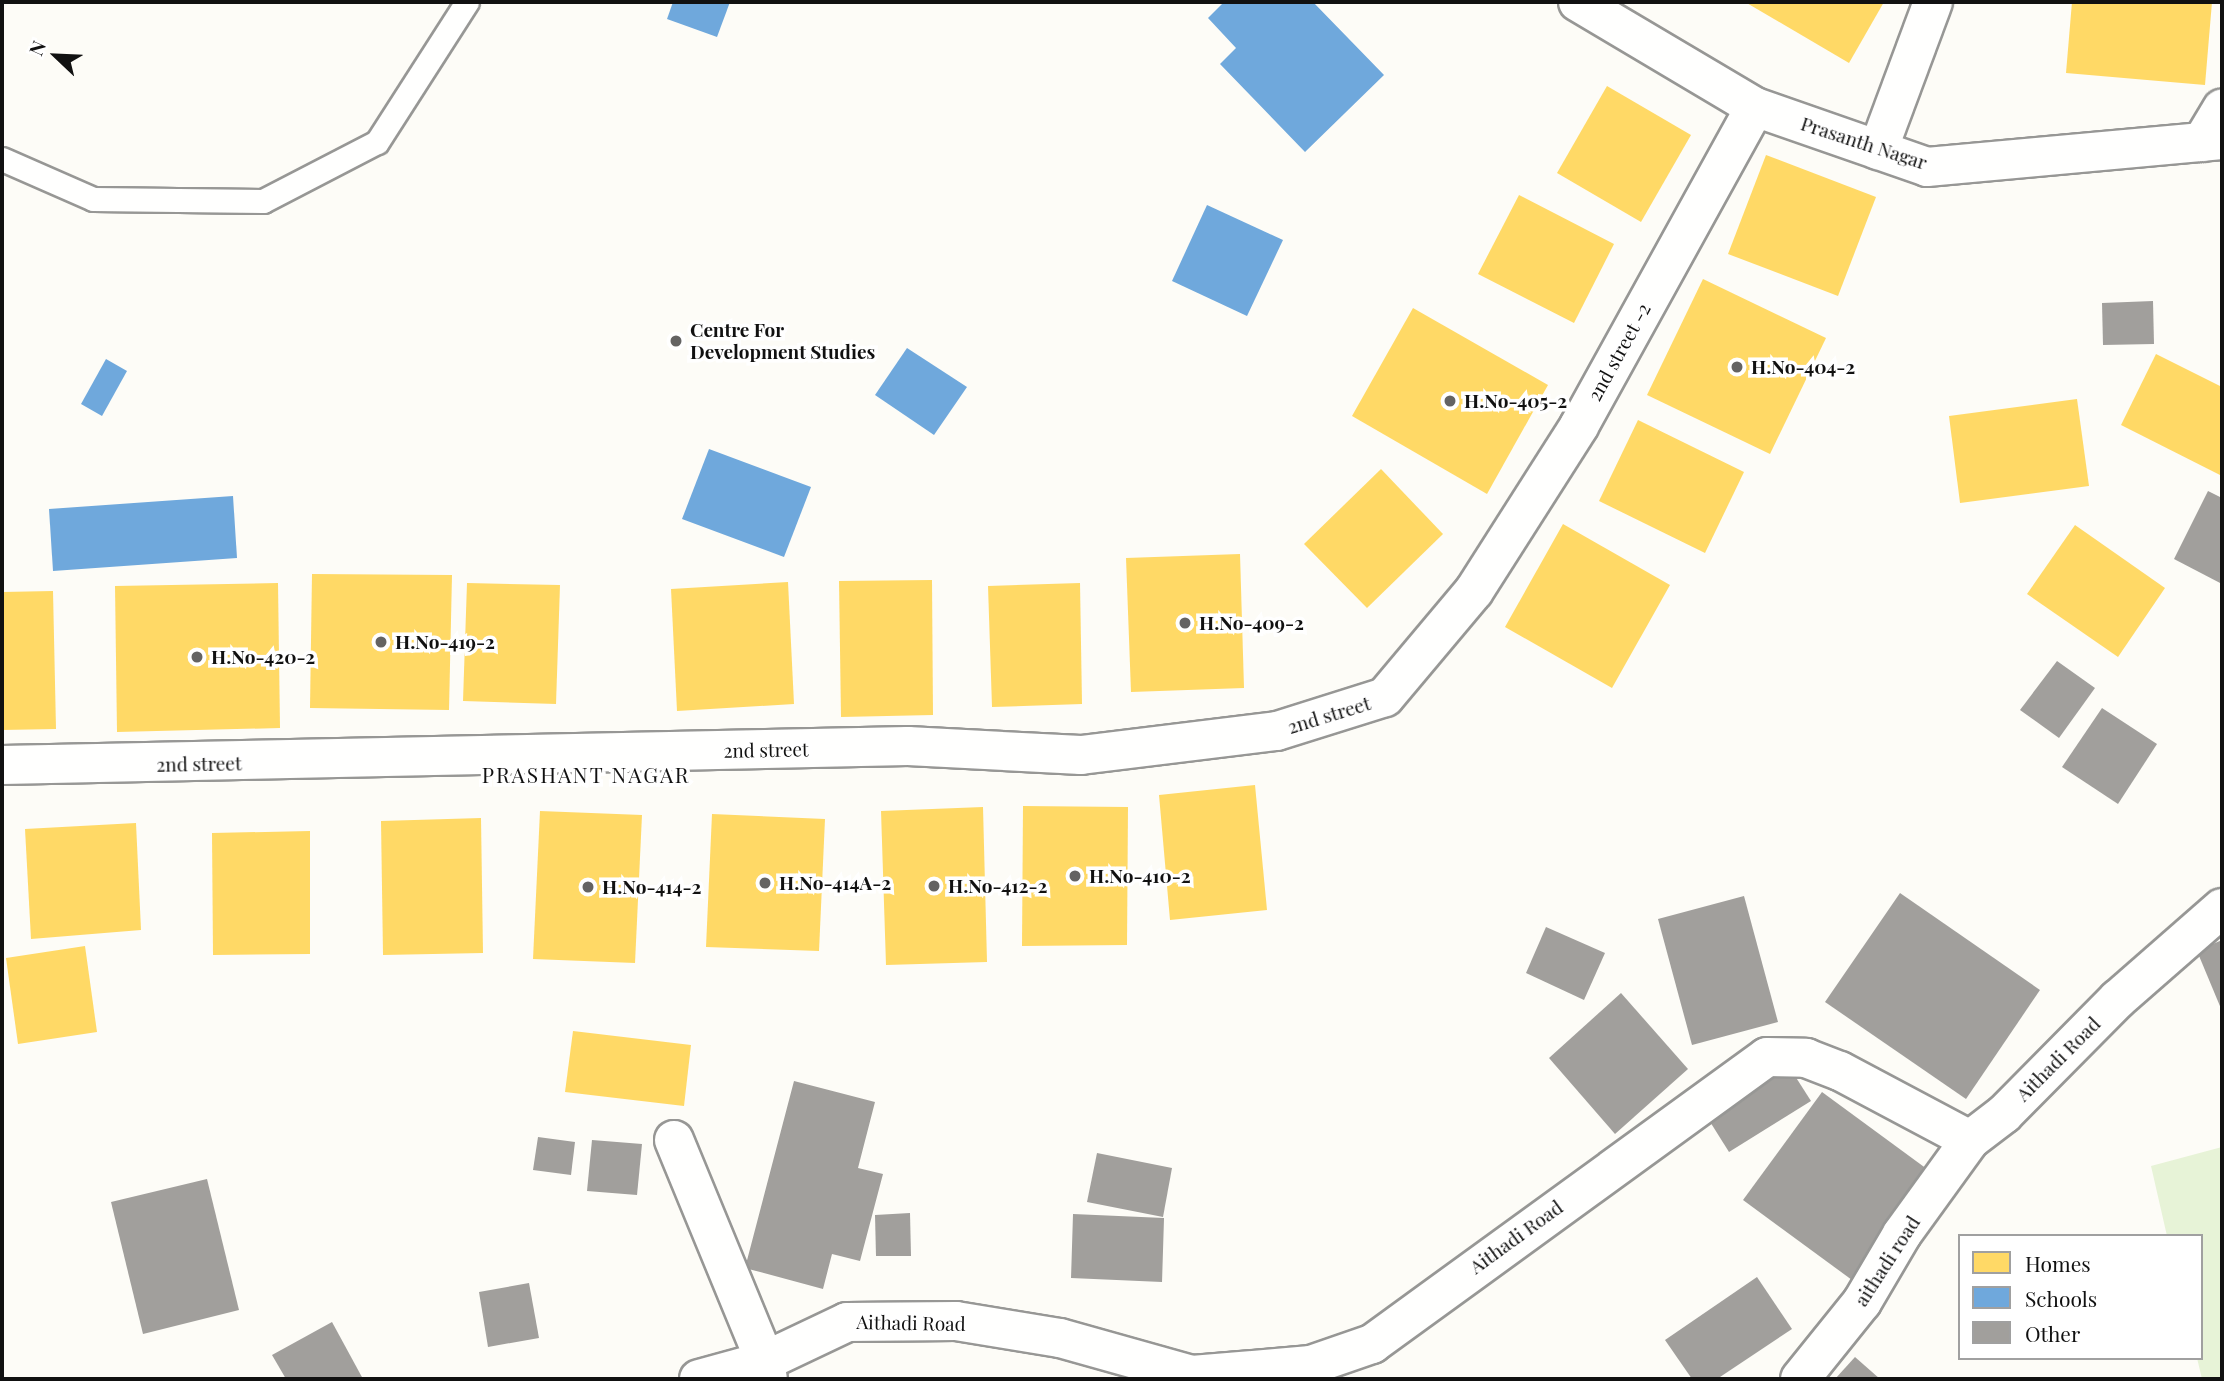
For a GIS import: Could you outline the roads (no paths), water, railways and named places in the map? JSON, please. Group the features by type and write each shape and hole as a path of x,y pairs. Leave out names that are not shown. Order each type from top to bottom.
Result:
{"street":[{"name":"Prasanth Nagar","path":"1578,2 1755,107 1927,167 2212,141"},
{"path":"1878,150 1933,2"},
{"name":"2nd street -2","path":"1474,591 1578,426 1755,107"},
{"path":"2212,141 2222,108"},
{"name":"2nd street","path":"2,765 908,746 1081,755 1277,731 1385,697 1474,591"},
{"name":"Aithadi Road","path":"699,1379 766,1370 847,1322 956,1321 1060,1338 1192,1375 1311,1365 1372,1344 1768,1057 1806,1058 1840,1071 1970,1140 2004,1114 2118,999 2222,908"},
{"path":"674,1140 766,1370"},
{"name":"aithadi road","path":"1800,1379 1862,1302 1902,1234 1970,1140"}],"lane":[{"path":"2,159 93,199 263,201 377,142 467,2"}],"place":[{"name":"Centre For Development Studies","path":"676,341"},
{"name":"H.No-404-2","path":"1737,367"},
{"name":"H.No-405-2","path":"1450,401"},
{"name":"H.No-409-2","path":"1185,623"},
{"name":"H.No-419-2","path":"381,642"},
{"name":"H.No-420-2","path":"197,657"},
{"name":"H.No-410-2","path":"1075,876"},
{"name":"H.No-414A-2","path":"765,883"},
{"name":"H.No-412-2","path":"934,886"},
{"name":"H.No-414-2","path":"588,887"}],"district":[{"name":"PRASHANT NAGAR","path":"586,774"}]}
